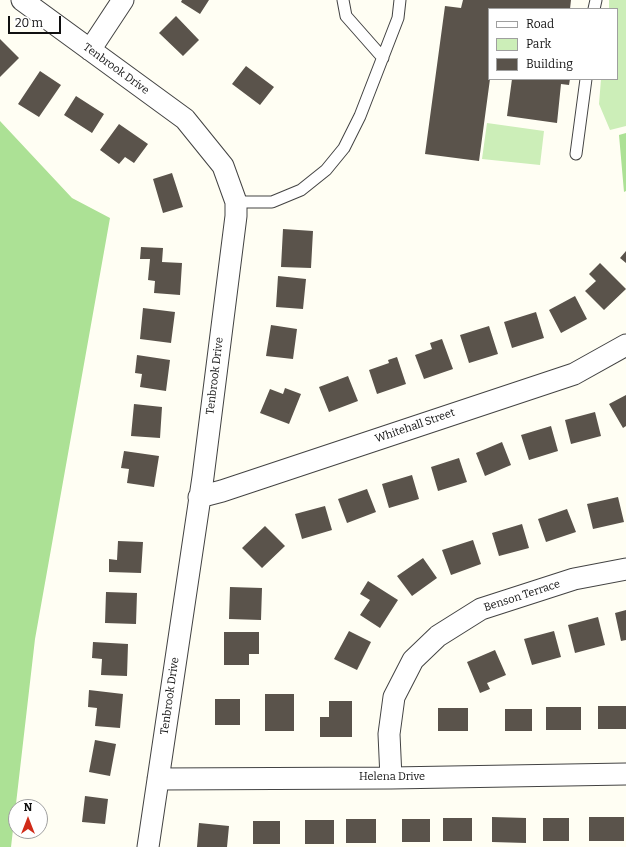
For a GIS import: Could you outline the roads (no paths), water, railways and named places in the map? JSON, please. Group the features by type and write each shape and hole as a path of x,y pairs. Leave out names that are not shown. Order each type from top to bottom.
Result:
{"street":[{"name":"Tenbrook Drive","path":"22,0 185,119 224,166 236,202 236,216 199,497 148,847"},
{"path":"90,50 123,0"},
{"name":"Whitehall Street","path":"199,497 222,491 574,374 626,345"},
{"name":"Benson Terrace","path":"391,778 389,734 394,697 413,660 438,636 481,609 574,579 626,569"},
{"name":"Helena Drive","path":"158,778 391,778 626,774"}],"lane":[{"path":"343,0 346,16 383,58"},
{"path":"236,202 272,202 301,190 326,170 344,148 360,116 383,58 398,18 400,0"},
{"path":"576,154 586,80"}]}
